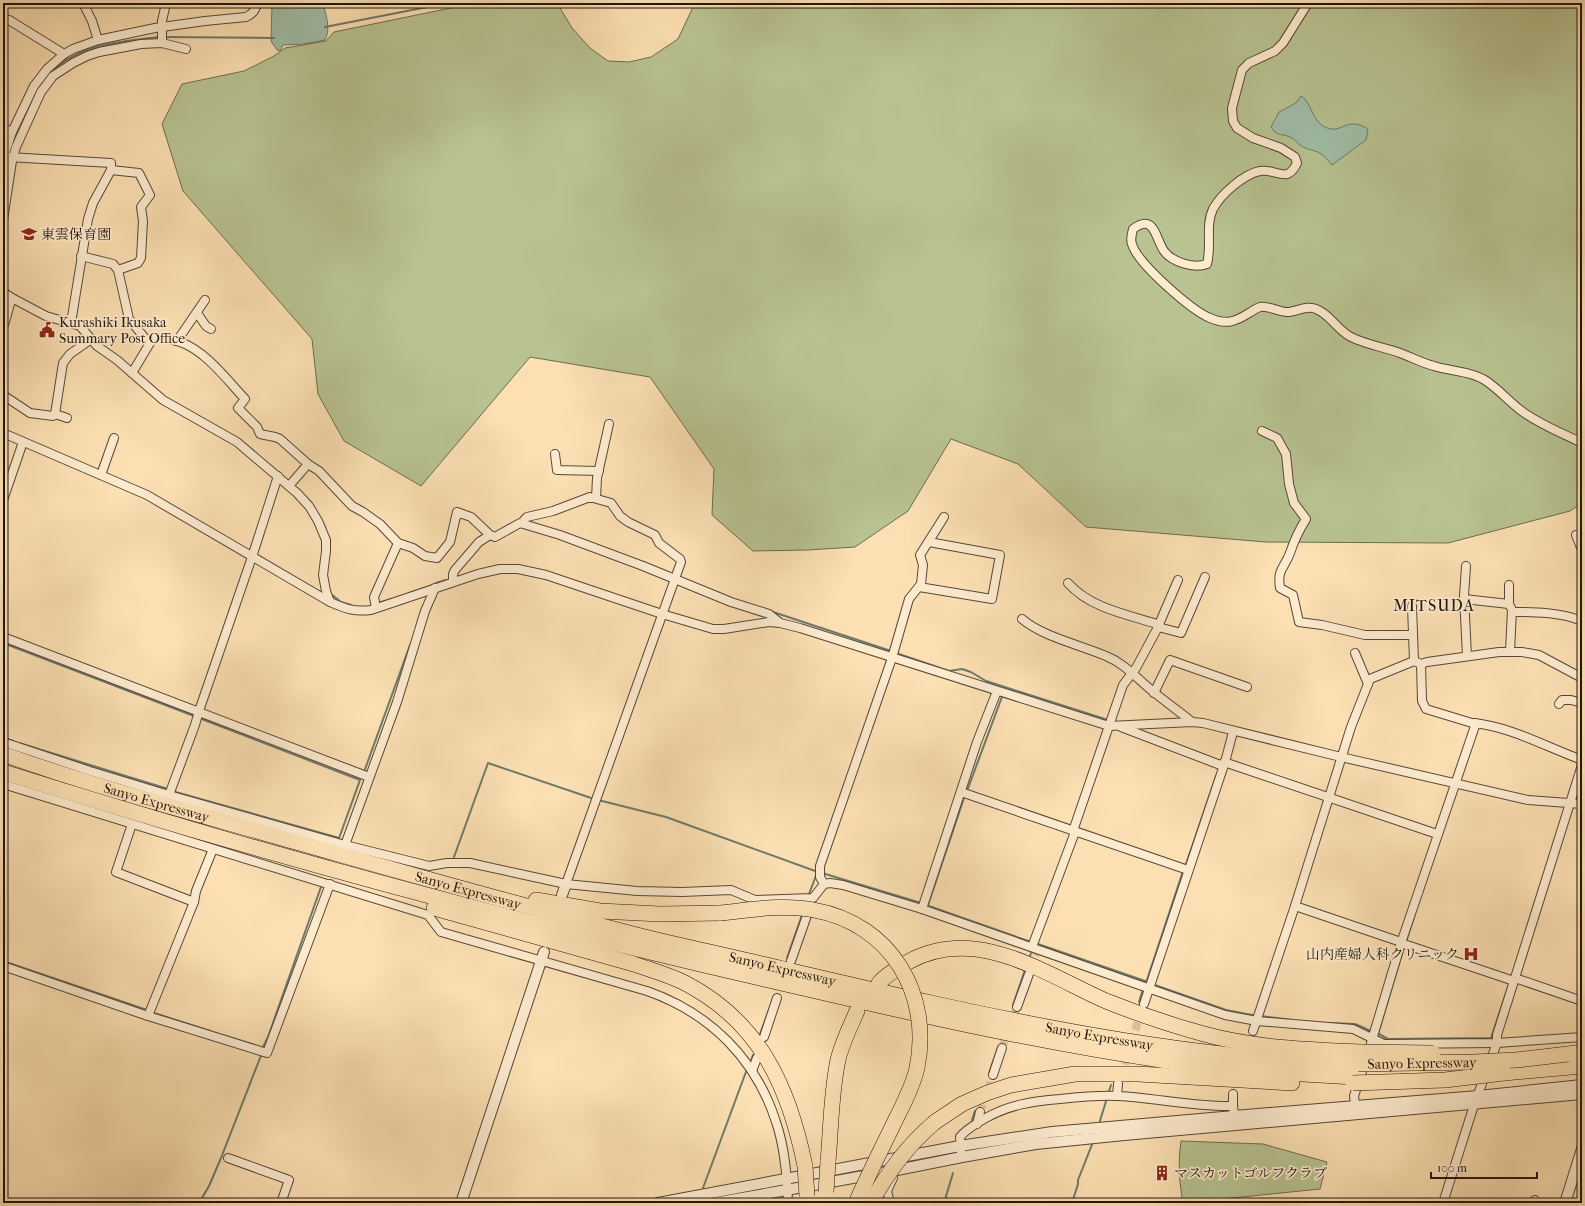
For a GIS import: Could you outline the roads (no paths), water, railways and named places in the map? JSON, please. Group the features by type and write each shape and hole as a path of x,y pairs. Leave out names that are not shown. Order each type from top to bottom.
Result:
{"highway":[{"name":"Sanyo Expressway","path":"3,754 444,898"},
{"name":"Sanyo Expressway","path":"3,772 192,830 375,881 444,898 630,934 1005,1020 1071,1033 1143,1045 1357,1069"},
{"path":"444,898 600,911 660,914 720,913 785,907 814,910 839,916 860,926 885,947 895,959 912,987 919,1018 920,1034 917,1068 912,1085 862,1202"},
{"path":"444,898 685,983 705,995 727,1012 748,1032 766,1056 780,1081 799,1135 805,1166 807,1199"},
{"path":"879,983 901,966 920,955 940,950 958,948 981,949 1014,958 1078,988 1142,1015 1206,1034 1278,1047 1357,1069 1445,1080 1582,1066"},
{"path":"826,1197 838,1060 845,1038 857,1011"},
{"path":"862,1202 921,1134 935,1122 962,1104 987,1093 1011,1085 1075,1074 1138,1074 1279,1083 1357,1069 1425,1053 1547,1049 1575,1053"}],"street":[{"path":"83,3 89,14 98,40"},
{"path":"161,36 166,3"},
{"path":"7,157 22,134 41,92 56,74 72,63 100,52 141,44 205,21 246,18 256,10 257,3"},
{"path":"1308,3 1283,43 1275,51 1250,63 1242,70 1232,108 1233,121 1237,128 1253,138 1281,148 1295,157 1297,163 1294,171 1288,175 1279,175 1262,170 1251,173 1237,182 1220,200 1213,208 1210,217 1209,257 1207,264 1201,266 1188,265 1174,259 1164,251 1153,228 1150,225 1143,224 1133,229 1131,237 1132,245 1136,252 1146,266 1162,283 1209,318 1225,323 1242,318 1257,307 1288,312 1308,307 1316,308 1322,312 1337,328 1350,337 1373,346 1399,353 1434,367 1484,379 1524,413 1582,443"},
{"path":"3,19 10,20 64,54"},
{"path":"3,220 7,157 12,132 28,97 47,69 64,54 80,46 98,40 161,36 186,49"},
{"path":"3,128 12,132"},
{"path":"7,157 111,163 111,170 91,209 88,220 71,320"},
{"path":"111,170 139,173 150,195 141,207 143,221 141,258 138,263 118,270"},
{"path":"81,256 113,264 118,270 129,319 150,343"},
{"path":"3,292 46,316 71,320 80,326 90,340 134,371 163,400 237,442 251,456 291,484 309,506 318,521 326,540 323,575 330,602"},
{"path":"3,327 12,298"},
{"path":"177,341 205,300"},
{"path":"197,313 206,326 211,329"},
{"path":"134,371 153,338 177,341 192,347 208,360 246,399 238,408 258,427 260,434 280,439 308,464 319,471 352,506 364,512 380,524 398,543 413,548 425,556 436,558 450,542 457,512 471,516 495,537 524,522 769,614 780,622"},
{"path":"55,414 63,364 70,354 90,340"},
{"path":"3,394 30,413 53,416 55,414 67,418"},
{"path":"596,498 598,472 609,424"},
{"path":"1262,431 1277,438 1286,454 1289,484 1294,503 1306,519 1292,546 1290,554 1283,564 1278,578 1280,588 1293,595 1299,622 1322,625 1365,635 1413,635"},
{"path":"3,433 147,495 330,602 346,609 359,612 478,574 500,569 530,571 713,629 780,622 893,654 1001,692 1109,726 1121,727 1192,722 1203,723 1233,732 1528,800 1582,804"},
{"path":"101,476 114,438"},
{"path":"3,500 23,442"},
{"path":"554,454 557,470 598,472"},
{"path":"291,484 308,464"},
{"path":"171,792 252,557 278,476"},
{"path":"524,522 527,517 552,511 590,497 596,498 611,503 620,516 628,522 655,535 659,543 680,559 681,562 562,895"},
{"path":"824,884 820,866 893,654 909,598 921,584 924,565 920,556 944,517"},
{"path":"452,582 455,570 479,542 492,535"},
{"path":"1576,535 1582,550"},
{"path":"919,587 992,598 1000,555 929,542"},
{"path":"375,606 374,597 398,543"},
{"path":"1466,566 1464,599 1467,656"},
{"path":"1068,583 1076,592 1096,604 1181,633 1205,577"},
{"path":"1034,947 1123,685 1136,668 1159,626 1178,580"},
{"path":"1509,585 1508,604 1512,612 1510,651"},
{"path":"340,843 365,775 397,702 425,612 435,588"},
{"path":"1464,599 1508,604"},
{"path":"1412,606 1413,635 1418,662 1422,701 1426,709 1516,733 1581,761 1570,803 1512,980 1497,1035 1497,1043 1476,1100 1443,1203"},
{"path":"1512,612 1538,612 1566,615 1582,621"},
{"path":"1022,619 1026,623 1058,638 1108,656 1132,672 1154,693 1192,722"},
{"path":"3,637 198,715 365,775"},
{"path":"1253,1031 1295,906 1341,757 1370,679 1418,662 1510,651 1539,655 1582,678"},
{"path":"1355,654 1368,684"},
{"path":"1154,693 1170,660 1247,687"},
{"path":"923,906 1001,692"},
{"path":"1559,704 1562,700 1571,700 1582,703"},
{"path":"1356,1110 1354,1096 1438,832 1476,723"},
{"path":"1121,727 1438,832"},
{"path":"1144,1004 1147,986 1185,869 1224,762 1233,732"},
{"path":"3,742 82,769 171,792 340,843 429,866 447,863 470,863 566,884 637,892 731,890 755,900 813,898"},
{"path":"3,784 428,915 441,932 543,957 647,991 673,1002 701,1018 717,1030 750,1068 769,1101 777,1124 783,1151 787,1179 788,1203"},
{"path":"964,793 1185,869"},
{"path":"132,824 116,872 194,902"},
{"path":"149,1013 194,902 196,891 213,849"},
{"path":"791,961 813,898 824,884 830,882 843,884 923,906 1225,1015 1352,1029 1374,1035 1384,1044 1497,1043 1582,1036"},
{"path":"3,966 267,1053 271,1045 325,883"},
{"path":"1295,906 1403,944 1512,980 1582,1001"},
{"path":"461,1203 543,957"},
{"path":"1017,1007 1029,974"},
{"path":"764,1037 777,998"},
{"path":"993,1075 1002,1048"},
{"path":"750,1068 757,1058"},
{"path":"1111,1096 1118,1084"},
{"path":"1476,1100 1582,1085"},
{"path":"1233,1094 1234,1116"},
{"path":"714,1203 897,1170 961,1152 1052,1132 1234,1116 1356,1110 1476,1100 1582,1094"},
{"path":"961,1152 960,1137 976,1124 994,1113 1016,1104 1043,1100 1111,1096 1192,1104 1234,1116"},
{"path":"976,1124 980,1112"},
{"path":"658,1203 787,1179 961,1152 1094,1138 1234,1116"},
{"path":"1565,1203 1582,1149"},
{"path":"228,1158 289,1180 281,1203"},
{"path":"890,1203 887,1191 897,1170"}],"waterway":[{"path":"325,27 448,3"},
{"path":"27,114 42,82 56,67 69,58 113,43 160,37"},
{"path":"164,37 274,38"},
{"path":"14,143 25,118"},
{"path":"3,189 8,162"},
{"path":"314,508 325,527"},
{"path":"436,583 446,580"},
{"path":"409,593 436,584"},
{"path":"331,594 341,602 351,605"},
{"path":"378,603 391,599"},
{"path":"770,611 891,651"},
{"path":"3,643 194,716"},
{"path":"364,772 410,645"},
{"path":"896,653 949,671 962,669 971,672 986,681 1108,720"},
{"path":"967,791 1003,694"},
{"path":"199,718 360,780 338,841"},
{"path":"3,737 13,741"},
{"path":"19,743 168,789"},
{"path":"454,857 488,763 594,799"},
{"path":"1185,867 1216,776"},
{"path":"172,791 339,838"},
{"path":"928,905 965,795"},
{"path":"598,800 666,817 818,872"},
{"path":"1146,983 1183,871"},
{"path":"809,894 817,873"},
{"path":"822,873 921,903"},
{"path":"262,1049 268,1037 322,884"},
{"path":"926,905 1031,942"},
{"path":"1406,942 1415,914"},
{"path":"787,958 802,915"},
{"path":"1035,943 1148,982"},
{"path":"1378,1034 1404,947"},
{"path":"3,961 147,1010"},
{"path":"1013,1005 1025,970"},
{"path":"1377,1033 1388,1039 1491,1038 1510,981"},
{"path":"1152,984 1226,1010 1257,1016"},
{"path":"1139,1002 1143,989"},
{"path":"760,1034 774,996"},
{"path":"151,1012 210,1031"},
{"path":"1261,1016 1292,1020"},
{"path":"1329,1023 1355,1024 1373,1032"},
{"path":"989,1073 998,1047"},
{"path":"199,1203 209,1186 221,1158 262,1053"},
{"path":"750,1063 753,1055"},
{"path":"703,1188 747,1069"},
{"path":"1108,1094 1111,1085"},
{"path":"1099,1124 1107,1098"},
{"path":"972,1120 975,1111"},
{"path":"1577,1148 1582,1133"},
{"path":"1072,1203 1078,1180 1093,1142"},
{"path":"944,1203 953,1173"}],"tunnel":[{"path":"1031,967 1036,954"},
{"path":"1002,1048 1017,1007"},
{"path":"1121,1076 1141,1012"},
{"path":"980,1112 993,1075"}],"place":[{"name":"東雲保育園","path":"29,234"},
{"name":"Kurashiki Ikusaka Summary Post Office","path":"47,330"},
{"name":"山内産婦人科クリニック","path":"1471,954"},
{"name":"マスカットゴルフクラブ","path":"1162,1173"}],"district":[{"name":"MITSUDA","path":"1434,605"}]}
